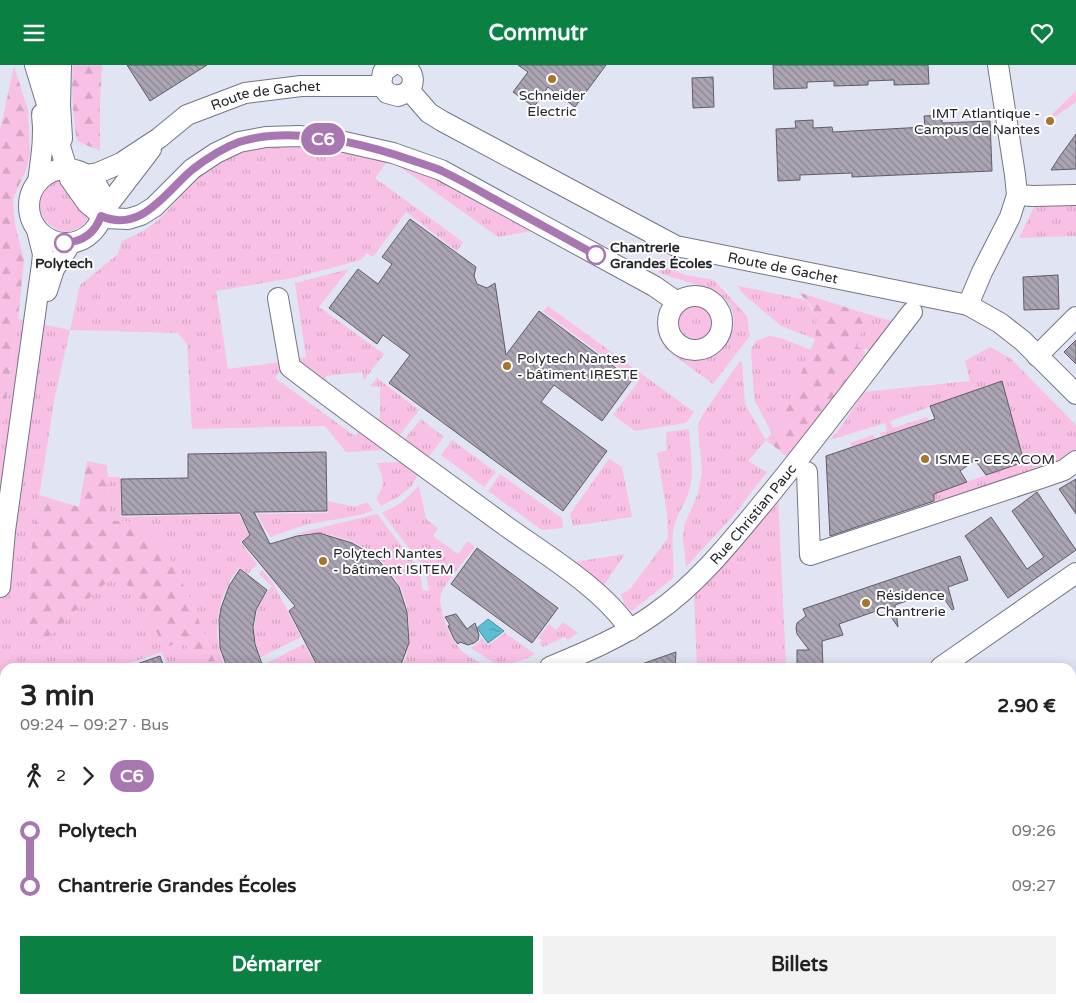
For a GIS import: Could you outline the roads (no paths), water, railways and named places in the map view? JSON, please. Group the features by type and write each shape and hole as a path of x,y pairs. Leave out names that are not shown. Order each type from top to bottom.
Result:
{"highway":[{"path":"57,65 56,107 58,138"}],"street":[{"path":"34,65 70,179 80,196 102,214 128,219 141,215 154,207 192,169 216,153 239,143 266,137 299,136 340,141 393,153 442,171 654,286 677,302"},
{"path":"34,65 44,130 38,182"},
{"path":"392,65 382,75 382,86 387,93 396,96 410,90 413,83 408,68 402,65"},
{"path":"968,305 982,272 1010,217 1017,195 1010,102 998,65"},
{"name":"Route de Gachet","path":"86,175 98,173 121,163 159,138 187,115 246,93 301,86 382,86"},
{"name":"Route de Gachet","path":"410,90 429,113 442,121 676,246 968,305 1000,323 1074,389"},
{"name":"Route de Gachet","path":"102,214 159,138"},
{"path":"0,587 5,531 43,254 37,230 31,218 29,206 31,193 38,182 48,173 60,169 67,169 86,175 94,182 100,191 103,202 102,214 98,224 88,236 71,243 56,242 37,230"},
{"path":"1017,195 1032,197 1076,195"},
{"path":"33,330 54,269 71,243"},
{"path":"278,298 290,367 582,582 611,606 630,631"},
{"name":"Rue Christian Pauc","path":"560,663 595,649 630,631 656,613 700,576 731,542 790,469 912,312"},
{"path":"1037,356 1076,317"},
{"path":"807,472 810,555 1064,470 1076,461"},
{"path":"947,663 1076,573"}],"water":[{"path":"488,619 504,631 488,643 477,628"}],"place":[{"name":"Schneider Electric","path":"552,79"},
{"name":"IMT Atlantique - Campus de Nantes","path":"1050,121"},
{"name":"Polytech","path":"64,243"},
{"name":"Chantrerie Grandes Écoles","path":"596,255"},
{"name":"Polytech Nantes - bâtiment IRESTE","path":"507,366"},
{"name":"ISME - CESACOM","path":"925,459"},
{"name":"Polytech Nantes - bâtiment ISITEM","path":"323,561"},
{"name":"Résidence Chantrerie","path":"866,603"}]}
